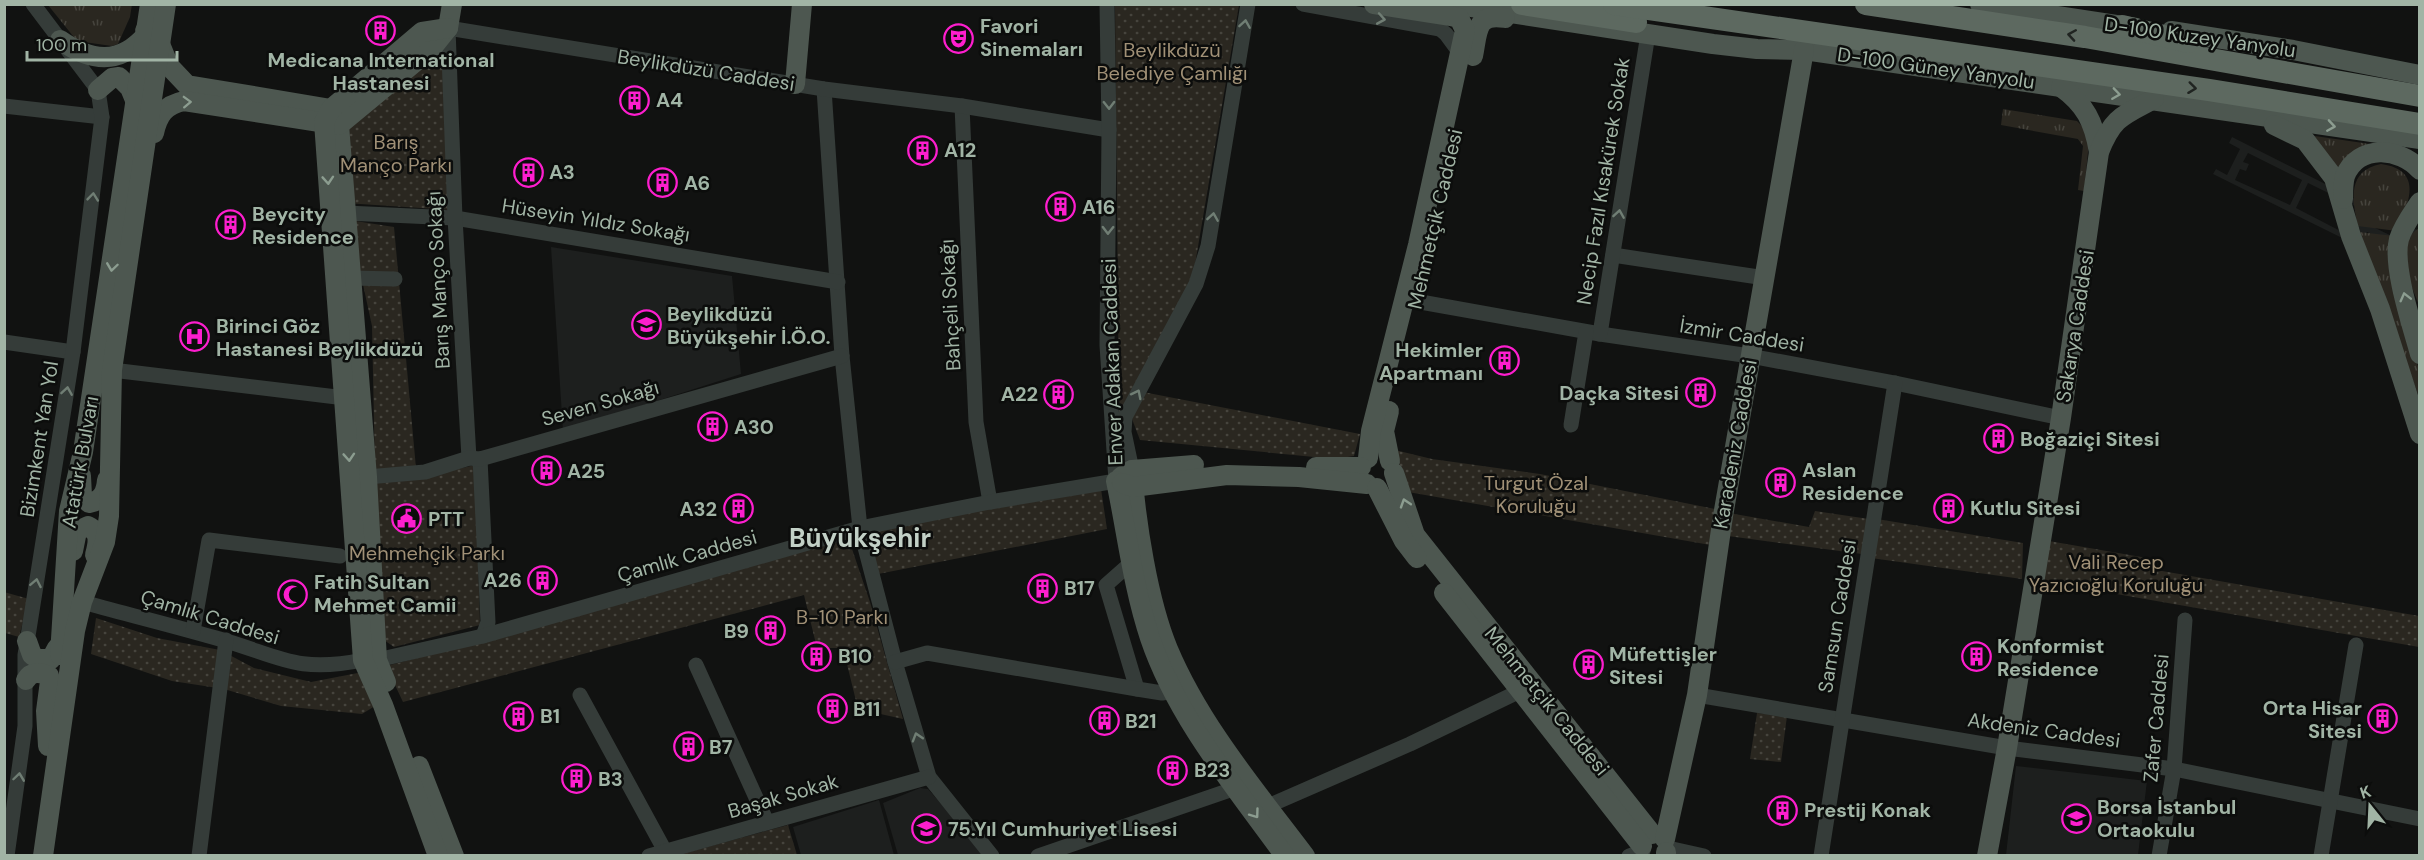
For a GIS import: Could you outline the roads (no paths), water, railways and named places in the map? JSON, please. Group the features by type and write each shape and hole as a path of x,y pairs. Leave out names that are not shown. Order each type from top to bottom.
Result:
{"highway":[{"path":"1614,4 2209,90 2420,124"},
{"path":"1866,4 2085,37 2420,96"},
{"path":"1524,11 1804,50"},
{"path":"2122,26 2207,46 2420,85"}],"main road":[{"path":"142,4 153,39 169,66 187,85 332,118"},
{"path":"136,200 153,39 150,4"},
{"path":"60,39 75,50 119,56 153,39 166,4"},
{"path":"448,28 452,4"},
{"path":"795,84 802,4"},
{"path":"1374,4 1458,18 1465,30 1461,48"},
{"name":"D-100 Güney Yanyolu","path":"1452,4 1524,11 1648,34 1756,49 1804,50 2232,110 2420,139"},
{"name":"D-100 Kuzey Yanyolu","path":"1980,4 2293,50 2420,75"},
{"name":"Mehmetçik Caddesi","path":"1524,11 1484,18 1480,25 1410,300 1371,431 1368,474 1404,542 1520,691 1654,849"},
{"name":"Beylikdüzü Caddesi","path":"332,118 422,32 448,28"},
{"name":"Atatürk Bulvarı","path":"33,855 62,637 71,499 83,452 136,105 153,39"},
{"name":"Mehmetçik Caddesi","path":"1461,48 1384,431 1392,467 1415,535 1654,849"},
{"name":"Karadeniz Caddesi","path":"1654,849 1697,695 1723,516 1804,50"},
{"path":"98,90 112,78 119,77 130,88 136,105"},
{"path":"2058,86 2085,109 2095,131 2099,152"},
{"path":"2099,152 2109,127 2116,120 2154,99"},
{"path":"136,200 146,174 157,119 164,110 179,102 197,102 332,118"},
{"path":"2232,110 2288,129 2305,140 2334,178 2351,237 2382,316 2420,434"},
{"path":"332,118 370,660 383,705 438,855"},
{"name":"Sakarya Caddesi","path":"1987,855 2007,748 2061,418 2099,152"},
{"path":"2343,205 2346,174 2361,159 2373,154 2394,152 2411,160 2420,170"},
{"name":"Atatürk Bulvarı","path":"43,855 74,637 83,599 105,542 110,516 112,370 136,200"},
{"path":"2420,202 2400,236 2397,246 2399,274 2420,354"},
{"path":"338,213 352,278 353,400 367,477 370,660 454,855"},
{"path":"2382,316 2392,325 2420,399"},
{"path":"83,452 80,491 85,501 95,502 103,495 111,466"},
{"path":"1127,479 1227,475 1299,477 1368,474 1387,484 1392,467 1382,456 1368,474"},
{"name":"Enver Adakan Caddesi","path":"1127,479 1132,562 1150,640 1174,691 1236,788 1285,855"},
{"name":"Enver Adakan Caddesi","path":"1127,479 1151,591 1167,648 1194,699 1305,855"},
{"path":"66,580 77,531 84,526 93,528 98,544 83,599"},
{"path":"27,641 32,655 44,660 51,659 62,637"},
{"path":"26,680 37,673 49,676 46,711 48,746"}],"street":[{"name":"Bizimkent Yan Yol","path":"7,855 10,802 25,726 27,641 73,352 102,117 98,90 33,4"},
{"name":"Enver Adakan Caddesi","path":"1107,4 1109,130 1107,345 1127,479"},
{"path":"1127,479 1125,417 1196,284 1208,246 1248,4"},
{"path":"1303,4 1440,29 1461,48"},
{"name":"Beylikdüzü Caddesi","path":"448,28 824,89 962,106 1109,130"},
{"name":"Barış Manço Sokağı","path":"448,28 455,218 488,622 483,636"},
{"name":"Necip Fazıl Kısakürek Sokak","path":"1571,425 1612,255 1648,34"},
{"path":"824,89 842,357 860,528 895,662 929,777 992,855"},
{"path":"4,106 102,117"},
{"name":"Bahçeli Sokağı","path":"962,106 976,422 990,502"},
{"name":"Hüseyin Yıldız Sokağı","path":"338,213 455,218 838,282"},
{"path":"1612,255 1765,278"},
{"path":"352,278 395,279"},
{"name":"İzmir Caddesi","path":"1410,300 1593,333 1750,356 1895,383 2061,418"},
{"path":"4,342 73,352"},
{"name":"Seven Sokağı","path":"367,477 425,472 842,357"},
{"path":"112,370 353,400"},
{"name":"Samsun Caddesi","path":"1821,855 1895,383"},
{"name":"Çamlık Caddesi","path":"83,599 226,640 278,660 304,666 330,666 370,660 483,636 860,528 990,502 1127,479"},
{"path":"193,631 208,540 340,556"},
{"path":"1132,562 1106,585 1137,689"},
{"name":"Zafer Caddesi","path":"2159,855 2174,769 2185,620"},
{"path":"199,855 226,640"},
{"path":"2321,855 2356,645"},
{"path":"895,662 927,653 1137,689 1174,691"},
{"path":"696,665 767,822"},
{"path":"1268,806 1410,744 1520,691"},
{"path":"580,694 665,851"},
{"name":"Akdeniz Caddesi","path":"1697,695 2007,748 2174,769 2420,819"},
{"name":"Başak Sokak","path":"649,855 929,777"},
{"path":"1038,855 1236,788"},
{"path":"1654,849 1704,855"}],"place":[{"name":"Medicana International Hastanesi","path":"381,30"},
{"name":"Favori Sinemaları","path":"959,38"},
{"name":"A4","path":"635,100"},
{"name":"A12","path":"923,150"},
{"name":"A3","path":"528,172"},
{"name":"A6","path":"663,183"},
{"name":"A16","path":"1061,207"},
{"name":"Beycity Residence","path":"231,225"},
{"name":"Beylikdüzü Büyükşehir İ.Ö.O.","path":"646,325"},
{"name":"Birinci Göz Hastanesi Beylikdüzü","path":"195,337"},
{"name":"Hekimler Apartmanı","path":"1504,361"},
{"name":"Daçka Sitesi","path":"1700,393"},
{"name":"A22","path":"1059,394"},
{"name":"A30","path":"713,427"},
{"name":"Boğaziçi Sitesi","path":"1999,439"},
{"name":"A25","path":"546,471"},
{"name":"Aslan Residence","path":"1781,482"},
{"name":"Kutlu Sitesi","path":"1949,508"},
{"name":"A32","path":"738,509"},
{"name":"PTT","path":"407,519"},
{"name":"A26","path":"543,580"},
{"name":"B17","path":"1043,588"},
{"name":"Fatih Sultan Mehmet Camii","path":"293,594"},
{"name":"B9","path":"770,631"},
{"name":"B10","path":"817,656"},
{"name":"Konformist Residence","path":"1976,657"},
{"name":"Müfettişler Sitesi","path":"1588,665"},
{"name":"B11","path":"832,709"},
{"name":"B1","path":"519,716"},
{"name":"Orta Hisar Sitesi","path":"2383,719"},
{"name":"B21","path":"1104,721"},
{"name":"B7","path":"688,747"},
{"name":"B23","path":"1173,770"},
{"name":"B3","path":"577,779"},
{"name":"Prestij Konak","path":"1783,810"},
{"name":"Borsa İstanbul Ortaokulu","path":"2076,818"},
{"name":"75.Yıl Cumhuriyet Lisesi","path":"927,829"}],"district":[{"name":"Büyükşehir","path":"860,538"}],"park label":[{"name":"Beylikdüzü Belediye Çamlığı","path":"1172,62"},
{"name":"Barış Manço Parkı","path":"396,154"},
{"name":"Turgut Özal Koruluğu","path":"1536,494"},
{"name":"Mehmehçik Parkı","path":"427,553"},
{"name":"Vali Recep Yazıcıoğlu Koruluğu","path":"2116,574"},
{"name":"B-10 Parkı","path":"842,617"}]}
